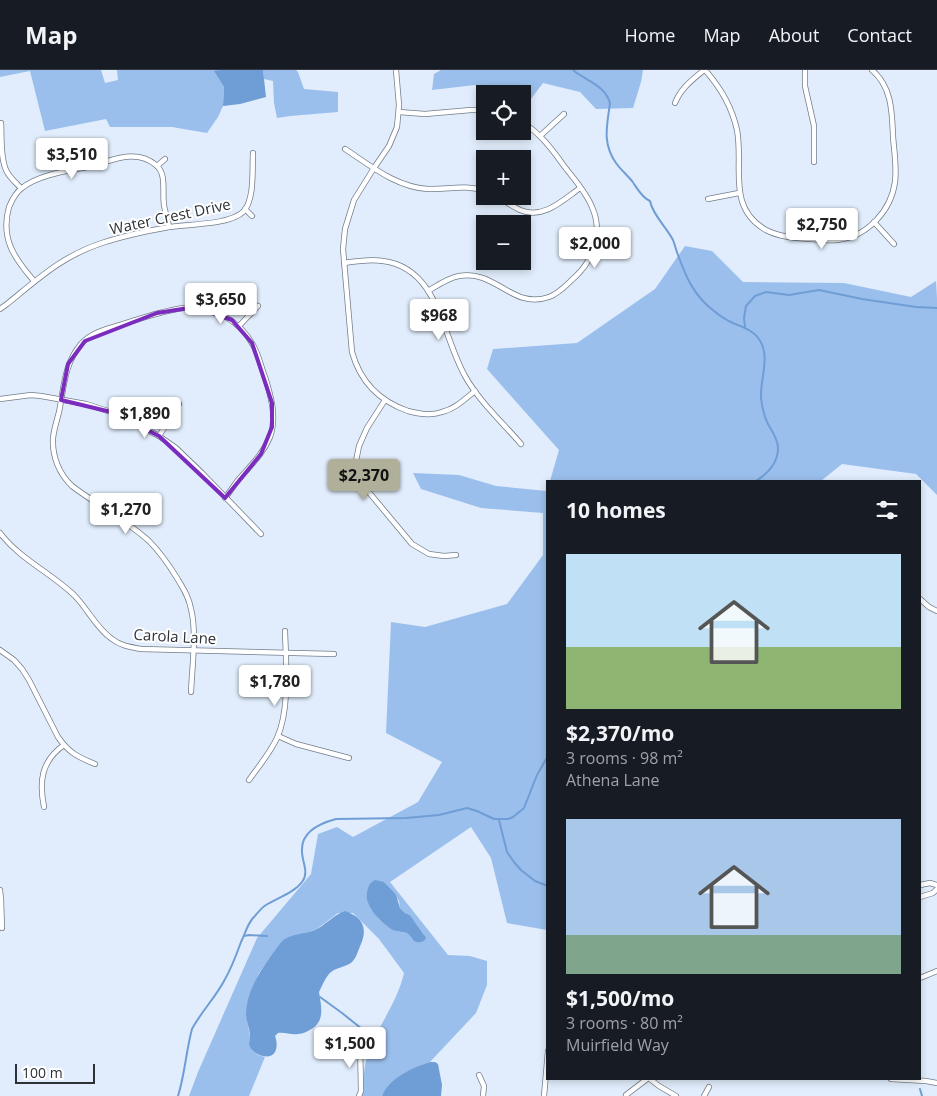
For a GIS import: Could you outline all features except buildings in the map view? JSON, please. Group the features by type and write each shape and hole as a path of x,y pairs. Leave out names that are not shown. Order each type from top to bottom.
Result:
{"street":[{"path":"396,70 398,122 393,137 354,200 347,219 344,239 344,263 352,352 357,367 372,389 385,400 399,408 414,413 441,413 451,409 475,391"},
{"path":"675,103 680,92 705,70 720,88 734,117 739,143 739,193 747,212 755,222 766,230 778,235 836,240 856,235 874,222 888,203 893,191 895,177 890,99 882,81 872,70"},
{"path":"805,70 805,86 814,126 814,162"},
{"path":"399,112 426,114 476,110"},
{"path":"540,136 564,114"},
{"path":"1,122 4,166 8,175 21,188"},
{"path":"428,291 451,278 471,275 486,278 520,298 536,300 550,296 563,288 586,264 594,246 596,230 592,207 580,188 540,136 531,129"},
{"path":"345,149 398,182 417,187 438,189 463,187 476,189"},
{"name":"Water Crest Drive","path":"0,309 63,260 93,246 169,227 219,221 236,216 245,210 250,198 253,153"},
{"path":"34,281 12,255 5,235 5,219 12,200 21,188 33,181 127,156 142,158 157,166 161,173 164,205 169,227"},
{"path":"157,166 165,159"},
{"path":"511,205 520,210 540,212 554,207 580,188"},
{"path":"708,199 739,193"},
{"name":"Water Crest Drive","path":"245,210 252,216"},
{"path":"874,222 894,244"},
{"path":"596,230 607,231"},
{"path":"344,263 370,260 390,262 400,265 420,280 428,291 442,321 464,375 475,391 521,444"},
{"path":"239,326 258,306"},
{"path":"191,692 193,620 184,590 166,560 150,542 72,486 59,469 53,437 65,374 70,360 85,340 100,332 157,314 196,307 214,312 232,320 239,326 254,347 266,380 273,408 272,427 270,436 261,454 226,498"},
{"path":"0,399 31,396 95,406 159,436 185,456 261,534"},
{"path":"385,400 367,428 359,446 356,461 359,476 367,490 412,544 434,555 456,556"},
{"path":"159,436 179,404"},
{"name":"Carola Lane","path":"0,533 9,544 75,596 100,628 113,640 127,647 141,649 334,654"},
{"path":"921,600 937,611"},
{"path":"249,780 267,756 278,736 282,723 285,703 284,631"},
{"path":"0,650 14,660 22,669 64,745 76,756 95,764"},
{"path":"278,736 296,744 349,758"},
{"path":"44,807 41,790 42,774 52,756 64,745"},
{"path":"921,885 930,883 937,885"},
{"path":"921,897 933,893 937,889"},
{"path":"0,890 2,899 2,928"},
{"path":"921,978 937,971"},
{"path":"360,1043 360,1096"},
{"path":"544,1096 546,1073"},
{"path":"479,1075 484,1086 483,1096"},
{"path":"626,1095 648,1080"},
{"path":"650,1080 676,1096"},
{"path":"908,1080 937,1083"},
{"path":"704,1096 709,1087"}],"highlighted area":[{"path":"195,307 232,320 252,343 272,403 272,427 261,454 225,498 159,436 111,412 61,400 68,364 85,341 157,313"}],"shaded area":[{"path":"0,70 101,70 105,83 118,80 117,70 220,70 215,72 224,87 223,106 207,133 172,127 110,127 106,119 45,131 30,71 0,77"},
{"path":"263,70 296,70 304,89 338,92 338,112 277,118 273,81 264,79"},
{"path":"263,70 266,97 240,104 223,106 224,87 214,71"},
{"path":"441,70 643,70 633,108 596,109 580,92 543,83 531,99 531,85 475,85 432,90 434,74"},
{"path":"685,246 712,251 743,282 844,283 911,297 936,281 937,495 916,474 842,464 822,480 550,480 559,450 487,369 493,349 577,343 655,289"},
{"path":"413,473 459,475 496,486 546,491 546,930 507,923 491,858 471,827 390,882 448,955 470,956 487,961 487,985 476,1013 430,1062 409,1071 396,1080 385,1090 382,1096 362,1096 365,1065 370,1050 401,985 404,973 379,939 353,913 338,913 317,929 281,942 259,973 246,1014 250,1037 249,1044 258,1055 265,1057 249,1096 189,1096 257,938 311,874 318,834 337,827 353,837 418,802 442,762 386,733 391,622 425,627 507,604 543,555 543,513 481,508 421,489","holes":["384,882 399,901 400,908 410,915 424,935 420,942 414,940 406,933 388,927 378,918 368,903"]},
{"path":"375,880 384,882 396,895 400,908 410,915 426,938 424,941 416,942 408,934 393,930 375,914 368,903 367,891 371,882"},
{"path":"345,911 356,916 362,923 363,938 352,962 331,972 324,981 319,992 321,1017 317,1025 302,1033 278,1033 275,1036 277,1044 274,1054 263,1056 256,1053 249,1044 250,1033 246,1014 250,994 264,967 285,939 315,930"},
{"path":"430,1062 438,1064 442,1085 441,1096 382,1096 395,1079 409,1070"}],"waterway":[{"path":"573,70 600,88 608,97 610,103 607,141 612,156 642,195 650,201 651,206 673,240 691,286 701,299 721,316 754,333 759,339 765,360 761,401 765,418 776,438 778,453 771,468 757,480"},
{"path":"745,327 746,306 755,296 766,292 789,295 819,290 862,299 916,307 937,308"},
{"path":"178,1096 192,1029 227,976 251,921 264,906 290,892 302,882 305,874 302,853 303,843 305,837 313,829 336,819 406,818 439,815 467,808 494,819 508,819 524,808 537,775 546,759"},
{"path":"499,820 507,852 514,862 535,881 546,885"},
{"path":"244,936 267,936"},
{"path":"320,997 372,1037 381,1050"},
{"path":"920,1089 922,1096"}]}
